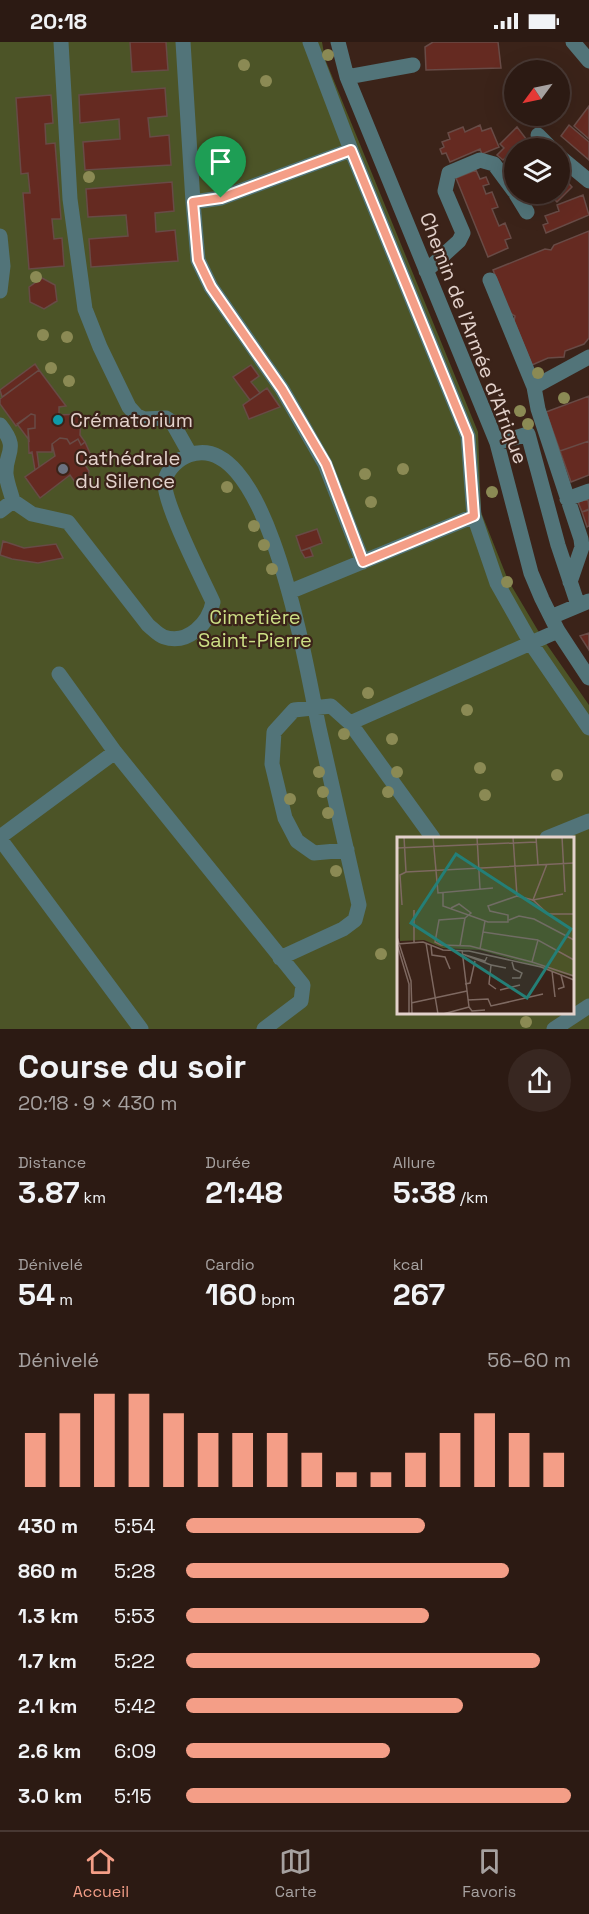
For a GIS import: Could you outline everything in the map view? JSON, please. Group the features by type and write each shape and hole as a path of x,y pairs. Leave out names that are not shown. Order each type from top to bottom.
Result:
{"street":[{"path":"61,42 70,199 77,264 85,309 129,408 144,419 166,418 172,423 190,454"},
{"path":"183,42 198,260 211,287 282,389 326,464 363,562"},
{"path":"310,42 351,150 468,436 474,516 497,583 532,645 589,728"},
{"name":"Chemin de l'Armée d'Afrique","path":"338,42 347,76 497,443 531,573 558,631 589,678"},
{"path":"573,42 589,61"},
{"path":"347,76 413,65"},
{"path":"538,135 541,138"},
{"path":"193,202 221,198 351,150"},
{"path":"426,271 459,241 463,233 445,191 449,173 480,160 494,164 504,177"},
{"path":"570,165 589,181"},
{"path":"522,204 527,212"},
{"path":"0,236 3,266 0,291"},
{"path":"490,280 534,387 538,410 582,547 570,582"},
{"path":"534,387 589,357"},
{"path":"0,425 9,436 11,454 6,472 13,501 32,514 68,522 148,625 161,637 173,639 188,635 203,626 210,615 213,602 168,502 164,482 169,470 179,460 190,454 209,451 224,459 238,474 271,534 289,592 359,905 355,920 344,929 280,958"},
{"path":"497,443 528,434 570,582 584,603 551,617"},
{"path":"567,499 589,491"},
{"path":"0,511 13,501"},
{"path":"289,592 474,516"},
{"path":"350,723 532,645 558,631"},
{"path":"59,674 115,752 303,985 301,1001 264,1029"},
{"path":"347,850 314,853 297,841 285,818 272,764 274,732 294,710 314,706 331,706 350,723 432,837"},
{"path":"115,752 0,838 141,1029"},
{"path":"549,837 589,821"},
{"path":"554,1029 589,1006"}],"green space":[{"name":"Cimetière Saint-Pierre","path":"0,42 322,42 325,59 478,432 481,512 508,580 543,639 589,705 589,1029 0,1029"}],"building":[{"path":"130,42 166,42 168,70 132,72"},
{"path":"433,42 498,42 501,68 426,70 425,47"},
{"path":"165,88 167,116 148,118 150,137 169,135 171,165 85,170 83,142 120,139 119,119 80,123 79,95"},
{"path":"51,95 53,123 45,124 46,144 55,143 61,219 52,219 54,239 62,238 64,266 29,269 23,193 30,193 28,173 21,174 16,98"},
{"path":"589,106 589,139 574,126"},
{"path":"480,125 482,131 491,128 499,147 482,154 480,149 450,162 446,153 442,154 440,149 444,147 442,142 450,139 448,133 463,127 465,132"},
{"path":"570,126 589,142 589,160 570,144 570,138 561,136"},
{"path":"517,127 525,138 506,138"},
{"path":"504,148 504,159 497,155"},
{"path":"476,170 480,179 486,177 489,184 483,186 486,194 492,192 498,207 492,209 499,226 505,223 511,238 505,240 508,248 488,257 456,178"},
{"path":"172,182 174,211 155,213 156,232 175,230 178,261 91,267 89,239 128,236 126,215 88,217 86,189"},
{"path":"583,195 589,215 546,233 543,225 548,223 545,216 559,211 557,205 570,204 570,200"},
{"path":"589,231 589,338 584,344 565,351 564,357 548,358 532,365 514,321 515,316 510,313 493,270 545,249 551,250 554,245"},
{"path":"42,278 55,285 57,301 44,309 30,302 29,287"},
{"path":"35,364 39,370 2,397 0,390"},
{"path":"251,365 259,376 251,382 260,393 250,400 233,377"},
{"name":"Crématorium","path":"39,370 66,406 59,407 59,415 81,414 80,435 85,442 81,445 78,439 70,444 67,439 60,438 52,444 52,452 37,452 39,467 35,470 32,452 29,453 28,429 35,428 35,415 31,414 16,426 0,404 0,399"},
{"path":"267,388 280,407 249,419 243,405"},
{"path":"589,396 589,441 560,451 546,412"},
{"path":"31,414 35,415 35,428 28,429 29,440 17,424"},
{"name":"Cathédrale du Silence","path":"60,438 67,439 70,444 78,439 81,445 85,442 93,460 85,465 89,471 88,479 81,483 75,482 70,475 40,498 25,477 55,456 52,444"},
{"path":"589,441 589,475 571,482 560,451"},
{"path":"588,499 589,509 582,512 578,502"},
{"path":"589,510 589,526 587,527 582,512"},
{"path":"317,529 322,543 301,551 296,536"},
{"path":"3,541 24,548 56,544 63,558 38,563 12,559 0,555"},
{"path":"310,548 313,556 305,558 301,551"},
{"path":"589,633 589,650 580,636"}],"place":[{"name":"Crématorium","path":"58,420"},
{"name":"Cathédrale du Silence","path":"63,469"}],"route":[{"path":"351,150 445,387 468,436 474,516 363,562 326,464 282,389 211,287 198,260 193,202 221,198 351,150"}]}
